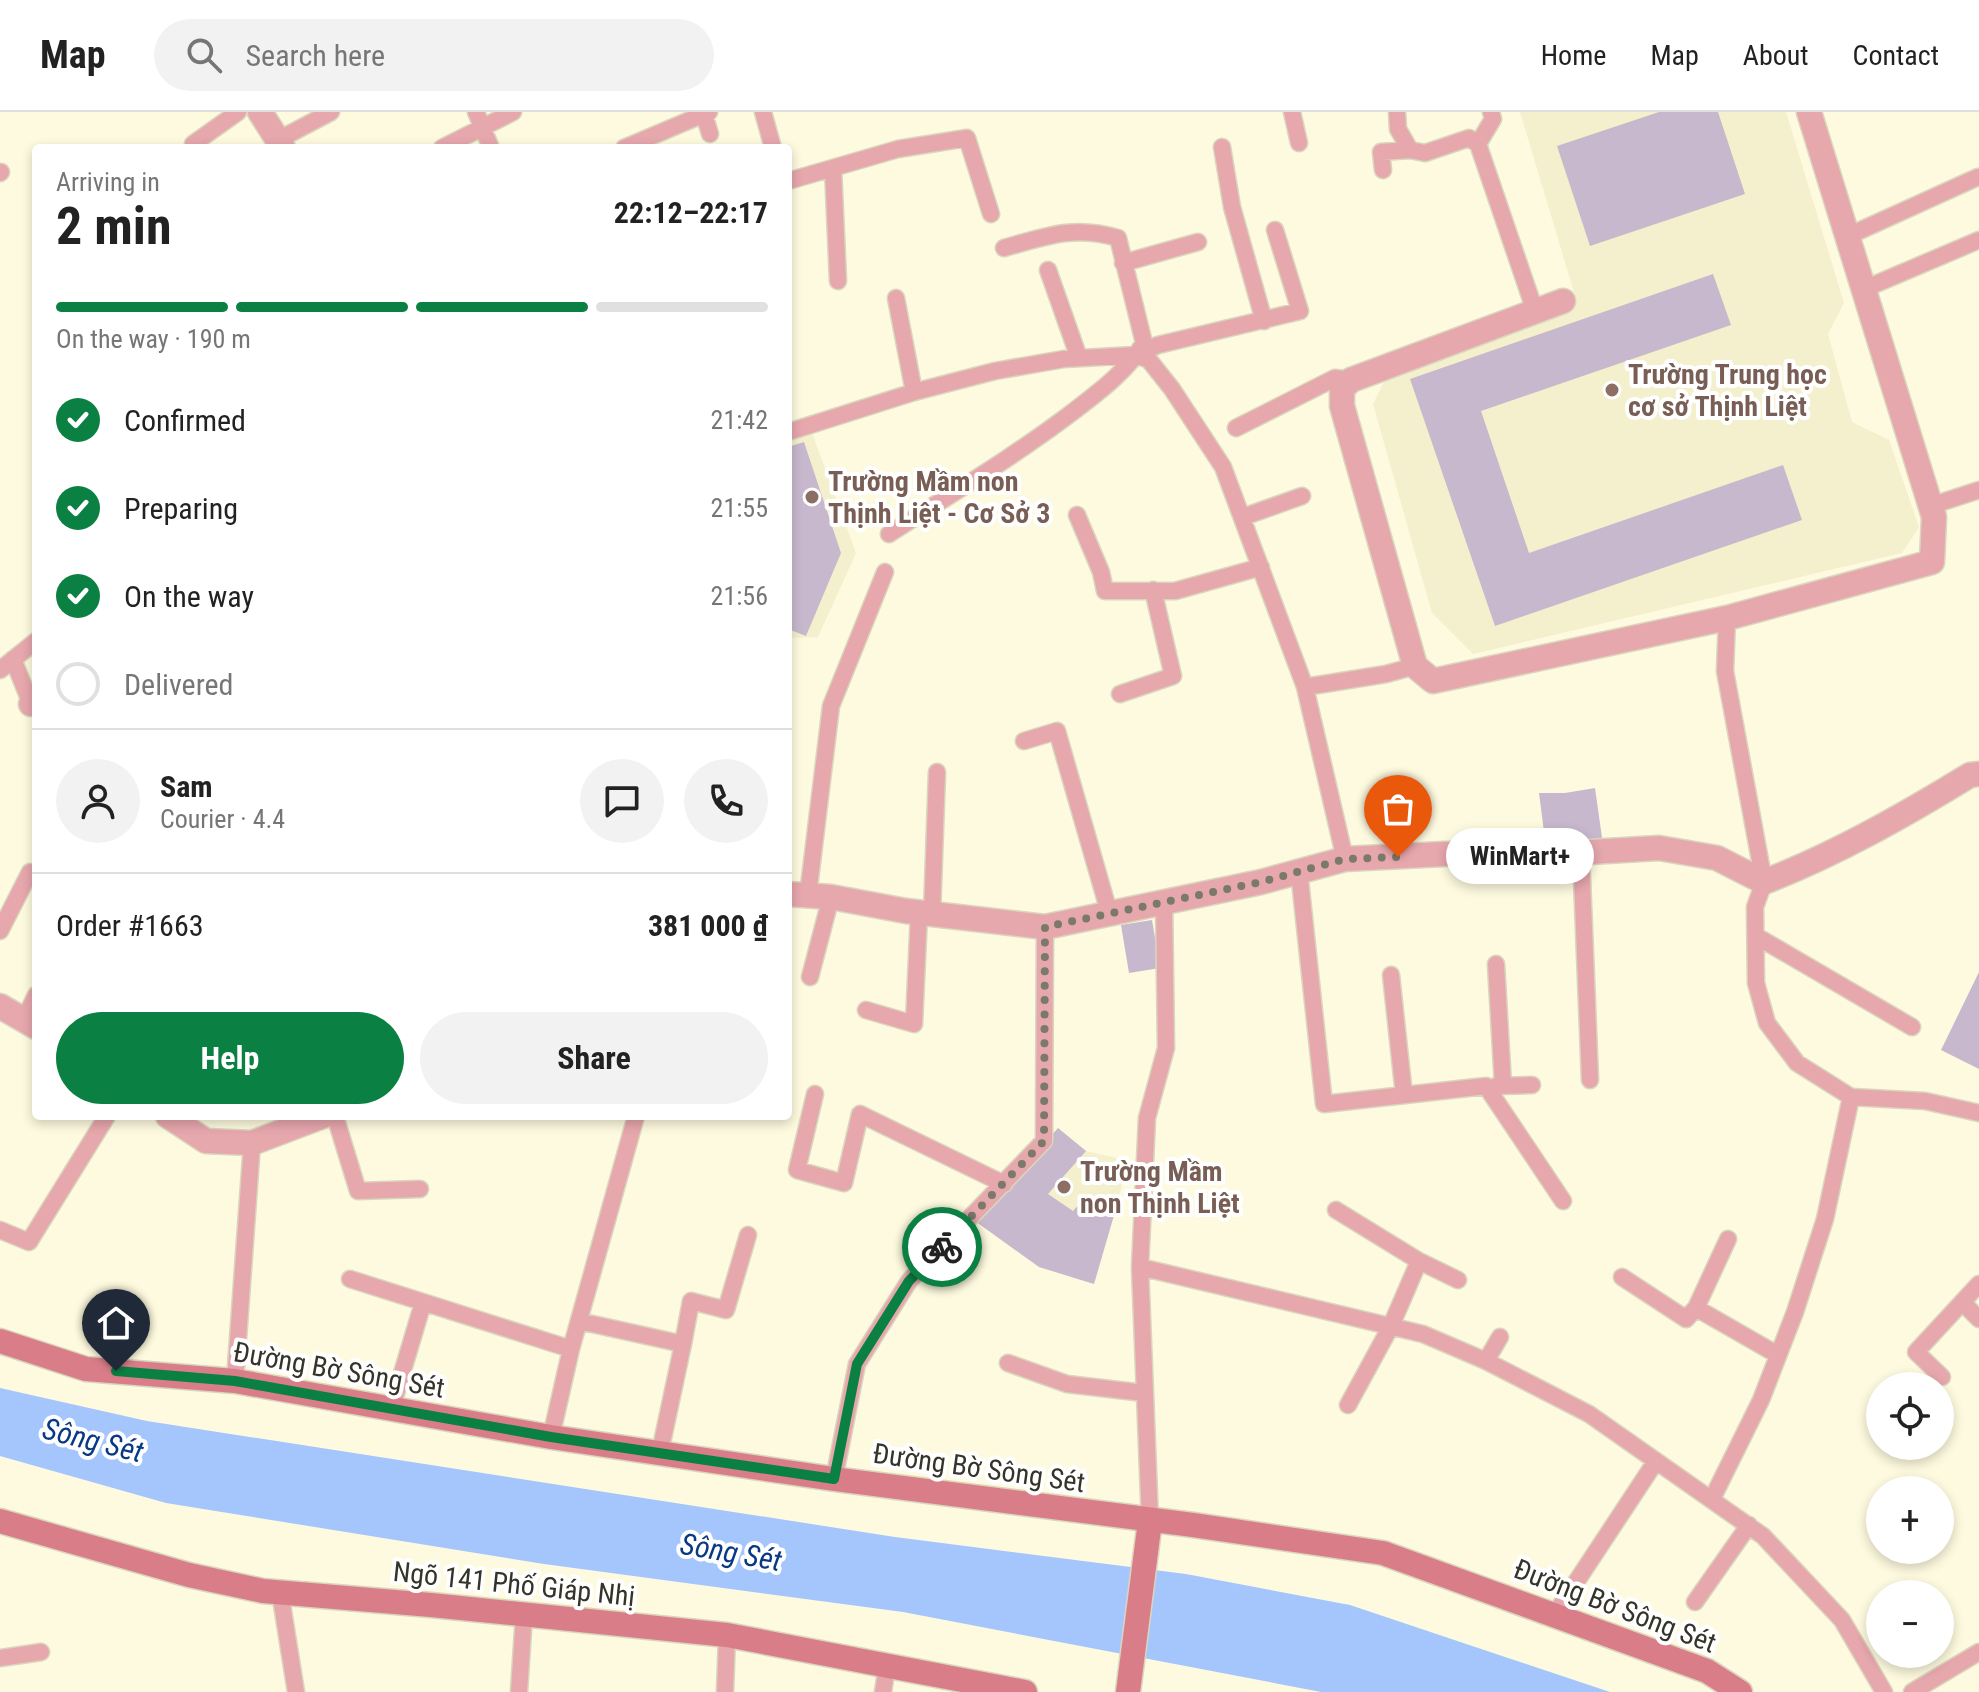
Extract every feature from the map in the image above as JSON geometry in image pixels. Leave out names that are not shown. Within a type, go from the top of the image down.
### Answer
[{"type":"street","points":[[260,112],[280,144]]},
{"type":"street","points":[[1563,301],[1351,380],[1342,389],[1342,406],[1415,666],[1433,681],[1727,618],[1932,562],[1934,517],[1809,112]]},
{"type":"street","points":[[809,895],[1045,927],[1261,882],[1345,859],[1659,848],[1717,858],[1764,882],[1808,865],[1910,812],[1970,775],[1979,774]]},
{"type":"street","points":[[0,1006],[30,1024]]},
{"type":"street","points":[[174,1120],[206,1141],[252,1143],[312,1120]]},
{"type":"street","name":"Đường Bờ Sông Sét","points":[[0,1341],[86,1369],[235,1381],[551,1437],[834,1479],[1383,1553],[1707,1671],[1740,1692]]},
{"type":"street","name":"Ngõ 141 Phố Giáp Nhị","points":[[0,1521],[189,1575],[263,1591],[727,1635],[887,1666],[956,1686],[1025,1692]]},
{"type":"street","points":[[1128,1692],[1150,1521]]},
{"type":"lane","points":[[193,144],[238,112]]},
{"type":"lane","points":[[280,144],[331,112]]},
{"type":"lane","points":[[447,144],[479,120],[513,112]]},
{"type":"lane","points":[[763,112],[772,144]]},
{"type":"lane","points":[[1292,112],[1299,143]]},
{"type":"lane","points":[[1397,112],[1398,129],[1410,150]]},
{"type":"lane","points":[[1478,144],[1493,119],[1491,112]]},
{"type":"lane","points":[[638,144],[707,113],[710,134]]},
{"type":"lane","points":[[479,120],[489,144]]},
{"type":"lane","points":[[792,180],[898,149],[967,138],[991,214]]},
{"type":"lane","points":[[1383,170],[1381,152],[1410,150],[1425,153],[1469,138],[1478,144],[1535,311]]},
{"type":"lane","points":[[1222,147],[1232,207],[1264,321]]},
{"type":"lane","points":[[833,168],[838,281]]},
{"type":"lane","points":[[1848,236],[1978,177]]},
{"type":"lane","points":[[792,431],[914,392],[995,371],[1079,358],[1136,355],[1158,345],[1300,311],[1275,230]]},
{"type":"lane","points":[[889,534],[1058,424],[1108,385],[1144,343],[1118,238],[1099,232],[1063,231],[1004,248]]},
{"type":"lane","points":[[1864,289],[1979,240]]},
{"type":"lane","points":[[1123,263],[1198,242]]},
{"type":"lane","points":[[1048,270],[1079,358]]},
{"type":"lane","points":[[896,298],[914,392]]},
{"type":"lane","points":[[1136,355],[1149,360],[1157,370],[1223,467],[1305,687],[1345,859]]},
{"type":"lane","points":[[1236,428],[1335,378],[1351,380]]},
{"type":"lane","points":[[1930,506],[1979,490]]},
{"type":"lane","points":[[1243,517],[1302,496]]},
{"type":"lane","points":[[1077,515],[1101,572],[1105,591],[1175,591],[1261,567]]},
{"type":"lane","points":[[810,977],[809,895],[831,706],[885,572]]},
{"type":"lane","points":[[1120,694],[1173,676],[1153,590]]},
{"type":"lane","points":[[1727,618],[1725,671],[1764,882],[1755,907],[1756,983],[1767,1023],[1797,1063],[1851,1097],[1925,1101],[1979,1113]]},
{"type":"lane","points":[[32,644],[6,664],[32,702]]},
{"type":"lane","points":[[1305,687],[1386,674],[1415,666]]},
{"type":"lane","points":[[1024,741],[1057,731],[1109,912]]},
{"type":"lane","points":[[866,1010],[914,1024],[937,772]]},
{"type":"lane","points":[[1581,853],[1590,1080]]},
{"type":"lane","points":[[1299,871],[1324,1104],[1494,1086],[1532,1085]]},
{"type":"lane","points":[[0,931],[30,872]]},
{"type":"lane","points":[[1150,1521],[1140,1267],[1147,1118],[1166,1048],[1164,901]]},
{"type":"lane","points":[[834,1479],[857,1364],[909,1281],[1044,1141],[1045,927]]},
{"type":"lane","points":[[1756,936],[1912,1027]]},
{"type":"lane","points":[[1496,964],[1494,1086],[1563,1201]]},
{"type":"lane","points":[[1391,975],[1404,1095]]},
{"type":"lane","points":[[815,1094],[797,1170],[844,1183],[860,1114],[1004,1184]]},
{"type":"lane","points":[[1712,1499],[1761,1400],[1795,1312],[1825,1219],[1851,1097]]},
{"type":"lane","points":[[0,1230],[29,1242],[105,1120]]},
{"type":"lane","points":[[336,1120],[358,1191],[420,1189]]},
{"type":"lane","points":[[551,1437],[571,1349],[635,1120]]},
{"type":"lane","points":[[235,1381],[252,1143]]},
{"type":"lane","points":[[1336,1210],[1419,1261],[1458,1280]]},
{"type":"lane","points":[[660,1452],[691,1301],[726,1310],[748,1235]]},
{"type":"lane","points":[[1622,1277],[1686,1319],[1696,1308],[1728,1239]]},
{"type":"lane","points":[[1348,1405],[1391,1326],[1419,1261]]},
{"type":"lane","points":[[1140,1267],[1423,1334],[1486,1361],[1589,1414],[1763,1536],[1842,1620],[1884,1692]]},
{"type":"lane","points":[[350,1279],[571,1349]]},
{"type":"lane","points":[[1937,1372],[1916,1352],[1979,1284]]},
{"type":"lane","points":[[1962,1302],[1979,1319]]},
{"type":"lane","points":[[391,1410],[423,1303]]},
{"type":"lane","points":[[1696,1308],[1778,1355]]},
{"type":"lane","points":[[579,1321],[683,1344]]},
{"type":"lane","points":[[1486,1361],[1500,1337]]},
{"type":"lane","points":[[1008,1363],[1067,1384],[1144,1393]]},
{"type":"lane","points":[[1555,1614],[1656,1461]]},
{"type":"lane","points":[[1695,1602],[1749,1525]]},
{"type":"lane","points":[[280,1592],[296,1692]]},
{"type":"lane","points":[[519,1692],[524,1614]]},
{"type":"lane","points":[[725,1692],[727,1635]]},
{"type":"lane","points":[[0,1658],[41,1652]]},
{"type":"lane","points":[[1912,1692],[1979,1652]]},
{"type":"lane","points":[[883,1692],[887,1666]]},
{"type":"shaded area","name":"Trường Trung học cơ sở Thịnh Liệt","points":[[1520,112],[1786,112],[1844,303],[1828,334],[1852,422],[1889,440],[1919,527],[1902,553],[1473,654],[1432,613],[1373,404],[1387,376],[1577,302]]},
{"type":"shaded area","name":"Trường Mầm non Thịnh Liệt - Cơ Sở 3","points":[[812,433],[856,553],[818,637],[792,638],[792,440]]},
{"type":"shaded area","name":"Trường Mầm non Thịnh Liệt","points":[[1058,1128],[1086,1151],[1129,1161],[1094,1284],[1039,1267],[975,1221]]},
{"type":"water","name":"Sông Sét","points":[[0,1388],[147,1421],[895,1537],[1186,1574],[1350,1605],[1610,1692],[1321,1692],[903,1612],[544,1564],[166,1503],[0,1456]]},
{"type":"building","points":[[1659,112],[1718,112],[1745,194],[1590,246],[1557,146]]},
{"type":"building","points":[[1713,274],[1731,325],[1481,411],[1529,553],[1783,465],[1802,520],[1495,626],[1410,379]]},
{"type":"building","name":"Trường Mầm non Thịnh Liệt - Cơ Sở 3","points":[[804,442],[841,553],[806,636],[792,631],[792,446]]},
{"type":"building","points":[[1595,788],[1604,852],[1546,848],[1539,793]]},
{"type":"building","points":[[1152,920],[1160,968],[1129,973],[1121,925]]},
{"type":"building","points":[[1979,972],[1979,1069],[1941,1050]]},
{"type":"building","name":"Trường Mầm non Thịnh Liệt","points":[[1058,1128],[1086,1151],[1048,1194],[1073,1211],[1083,1200],[1115,1212],[1094,1284],[1039,1267],[975,1221]]},
{"type":"way so far","points":[[942,1247],[1044,1141],[1045,927],[1261,882],[1345,859],[1398,857]]},
{"type":"place","name":"Trường Trung học cơ sở Thịnh Liệt","points":[[1612,390]]},
{"type":"place","name":"Trường Mầm non Thịnh Liệt - Cơ Sở 3","points":[[812,497]]},
{"type":"place","name":"WinMart+","points":[[1398,857]]},
{"type":"place","name":"Trường Mầm non Thịnh Liệt","points":[[1064,1187]]},
{"type":"route","points":[[116,1371],[235,1381],[551,1437],[834,1479],[857,1364],[909,1281],[942,1247]]}]
